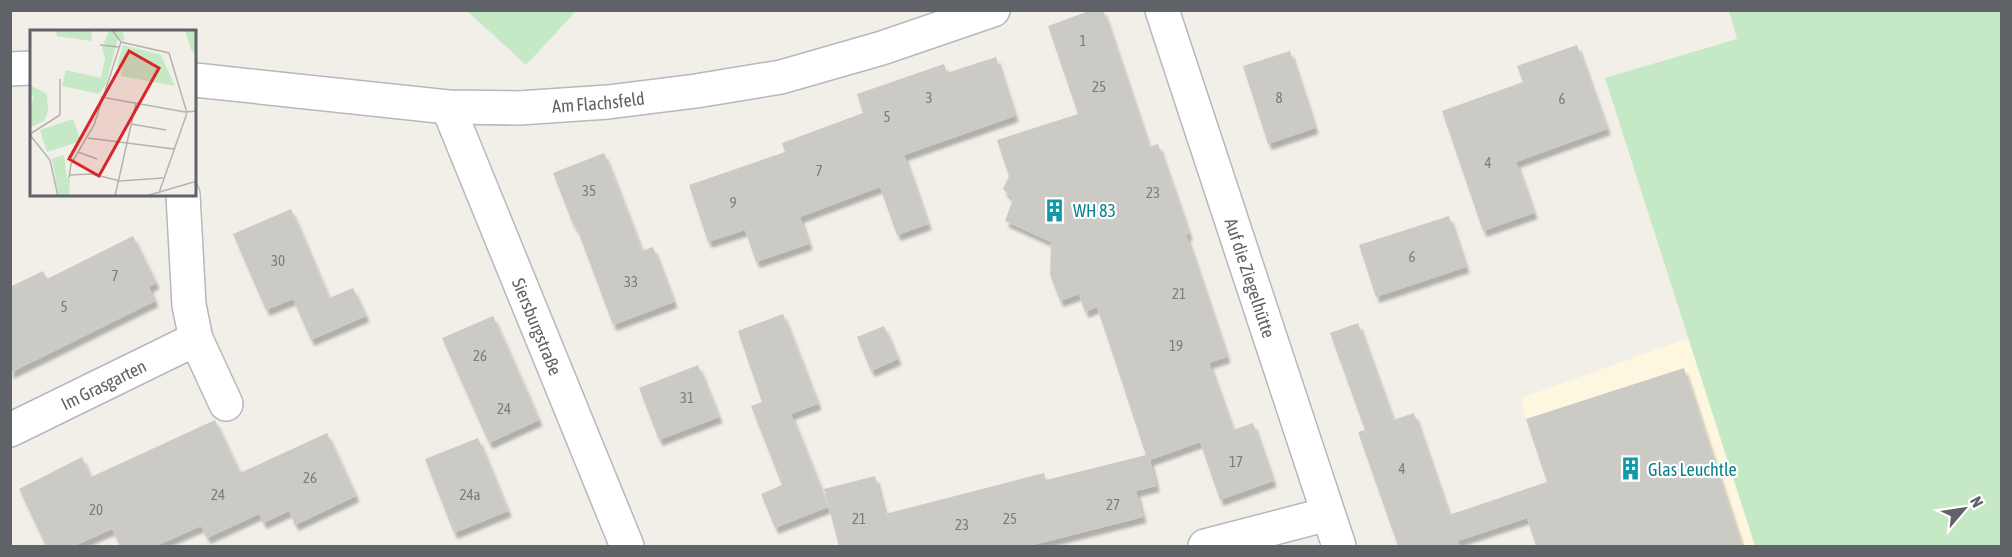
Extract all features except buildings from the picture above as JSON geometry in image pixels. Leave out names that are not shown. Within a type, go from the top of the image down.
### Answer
[{"type":"street","name":"Am Flachsfeld","points":[[196,80],[448,107],[519,108],[608,102],[781,77],[882,48],[993,10]]},
{"type":"street","name":"Auf die Ziegelhütte","points":[[1162,10],[1339,546]]},
{"type":"street","points":[[10,69],[30,68]]},
{"type":"street","name":"Siersburgstraße","points":[[448,107],[627,546]]},
{"type":"street","points":[[183,196],[189,305],[196,339],[226,404]]},
{"type":"street","name":"Im Grasgarten","points":[[10,430],[196,339]]},
{"type":"street","points":[[1205,546],[1328,514]]},
{"type":"shaded area","name":"Glas Leuchtle","points":[[1688,338],[1755,546],[1567,546],[1521,398]]},
{"type":"green space","points":[[467,11],[576,11],[526,65]]},
{"type":"green space","points":[[1729,11],[2001,11],[2001,546],[1755,546],[1605,78],[1737,39]]},
{"type":"place","name":"WH 83","points":[[1055,210]]},
{"type":"place","name":"Glas Leuchtle","points":[[1630,469]]}]
